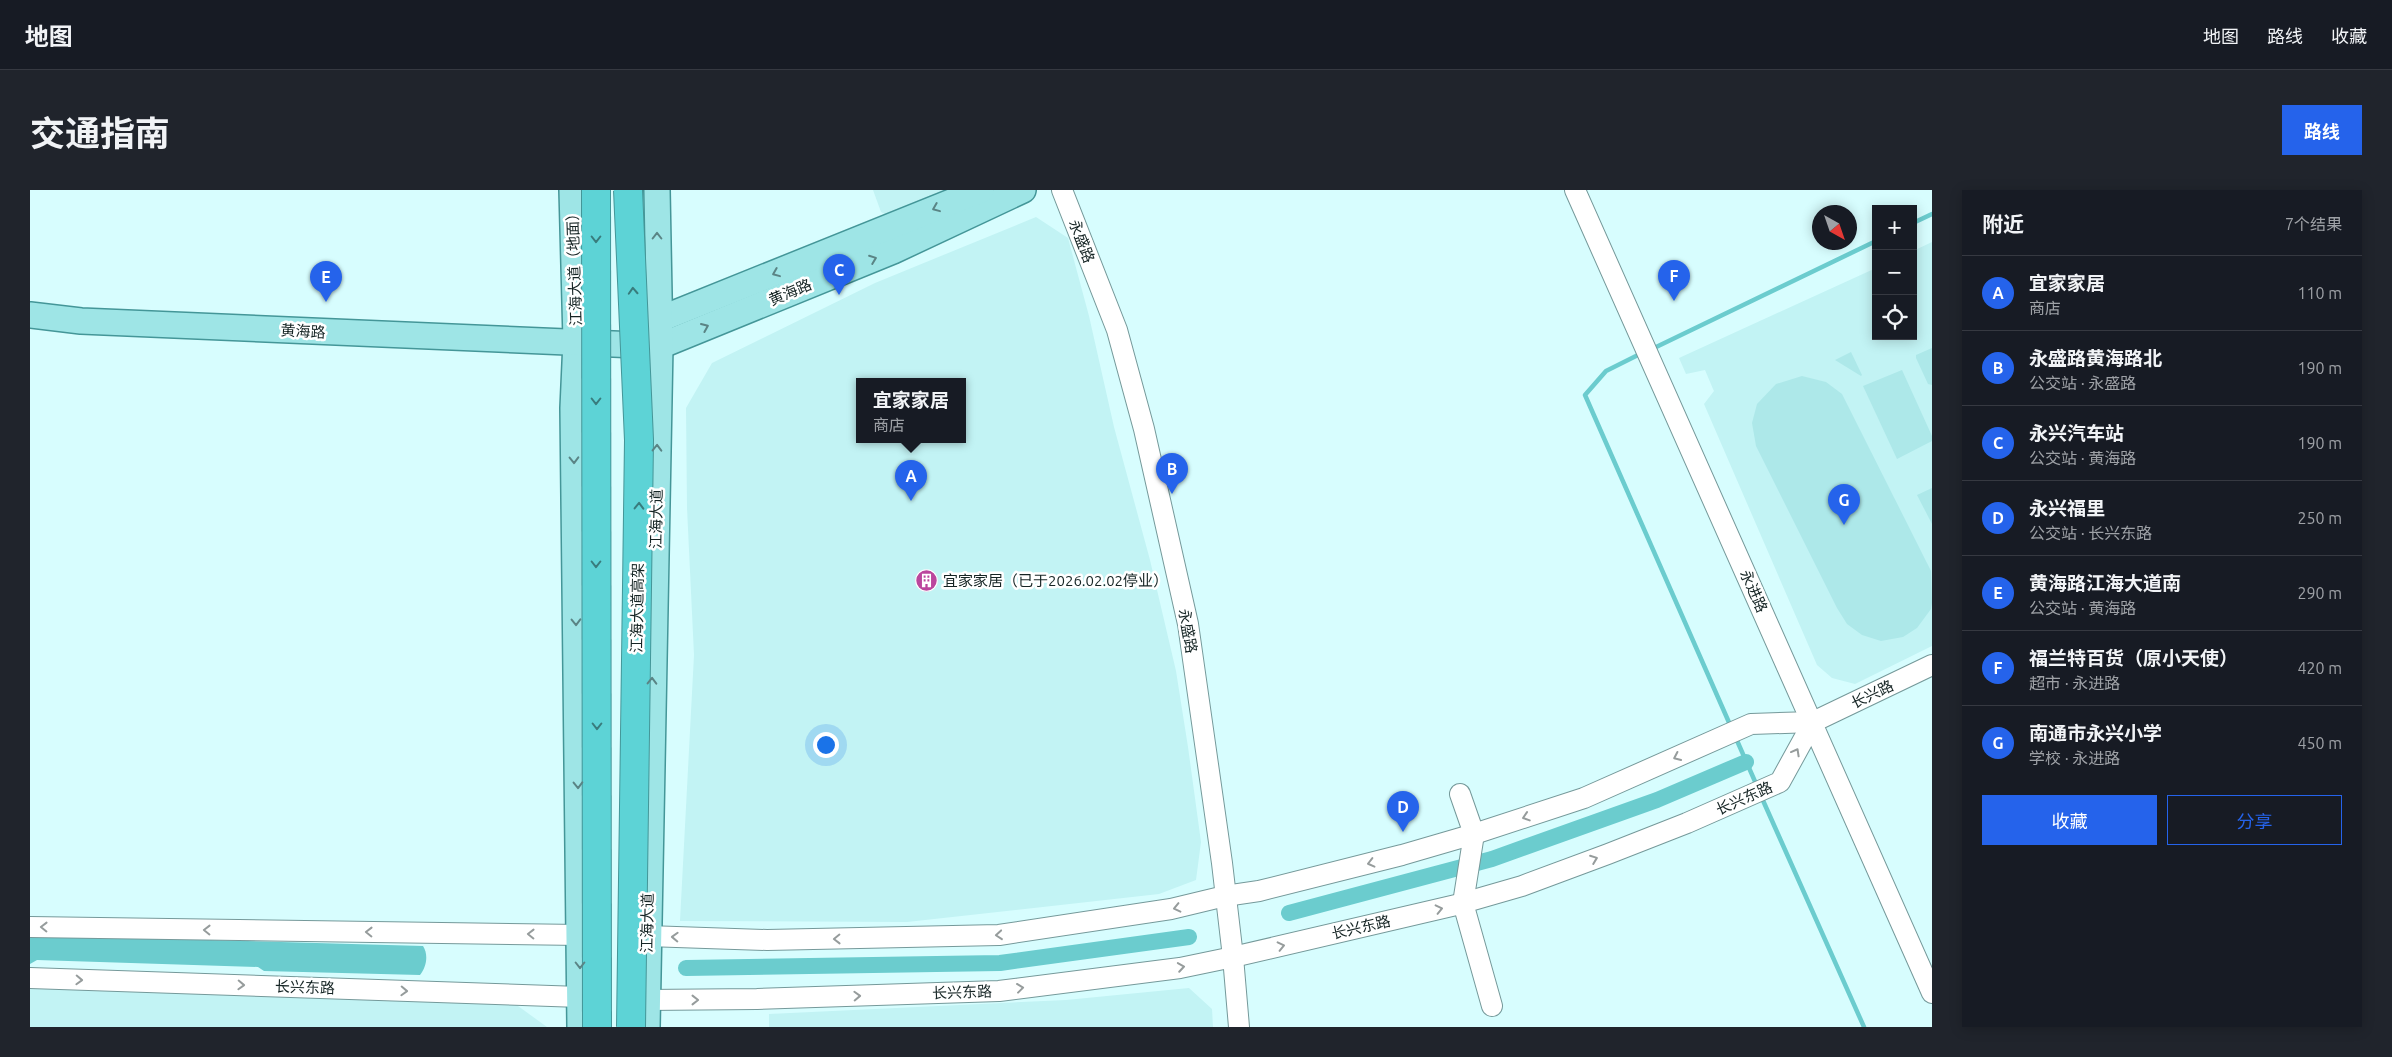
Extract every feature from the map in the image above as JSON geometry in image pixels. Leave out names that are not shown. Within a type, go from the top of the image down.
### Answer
[{"type":"highway","points":[[596,190],[597,1027]]},
{"type":"highway","name":"江海大道高架","points":[[628,190],[640,440],[631,1027]]},
{"type":"main road","name":"江海大道（地面）","points":[[572,190],[576,341]]},
{"type":"main road","name":"江海大道","points":[[647,1027],[647,936],[660,346],[657,190]]},
{"type":"main road","name":"黄海路","points":[[576,341],[658,320],[981,190]]},
{"type":"main road","name":"黄海路","points":[[30,316],[100,322],[660,346],[893,251],[1023,190]]},
{"type":"main road","points":[[576,341],[573,408],[580,1027]]},
{"type":"street","name":"永盛路","points":[[1062,190],[1117,330],[1144,429],[1188,624],[1234,957],[1239,1027]]},
{"type":"street","name":"永进路","points":[[1575,190],[1932,993]]},
{"type":"street","name":"长兴路","points":[[1813,722],[1932,665]]},
{"type":"street","points":[[647,936],[767,940],[999,936],[1171,909],[1225,896],[1259,891],[1474,834],[1584,798],[1751,724],[1813,722]]},
{"type":"street","name":"长兴东路","points":[[646,1000],[757,999],[999,991],[1180,968],[1463,903],[1522,886],[1687,823],[1780,782],[1813,722]]},
{"type":"street","points":[[1460,794],[1474,834],[1463,903],[1492,1006]]},
{"type":"street","points":[[30,927],[580,934]]},
{"type":"street","name":"长兴东路","points":[[30,978],[580,997]]},
{"type":"shaded area","points":[[873,190],[944,190],[887,215],[881,212]]},
{"type":"shaded area","points":[[1036,217],[1068,238],[1089,316],[1114,427],[1150,560],[1176,671],[1201,842],[1196,880],[1159,894],[907,922],[680,921],[694,655],[687,508],[686,408],[712,363],[875,283]]},
{"type":"shaded area","points":[[1932,242],[1932,646],[1855,684],[1832,678],[1817,665],[1704,404],[1714,391],[1705,370],[1686,374],[1679,358],[1872,270],[1872,340],[1917,340],[1917,249]]},
{"type":"shaded area","points":[[1932,348],[1932,385],[1928,384],[1916,355]]},
{"type":"shaded area","points":[[1851,352],[1862,375],[1861,376],[1835,360]]},
{"type":"shaded area","points":[[1902,370],[1932,436],[1932,441],[1897,459],[1863,386]]},
{"type":"shaded area","points":[[1802,376],[1826,382],[1842,394],[1931,571],[1931,609],[1917,628],[1903,637],[1881,641],[1862,635],[1847,624],[1837,608],[1756,446],[1752,423],[1757,404],[1776,384]]},
{"type":"shaded area","points":[[1932,488],[1932,524],[1917,495]]},
{"type":"shaded area","points":[[30,935],[423,946],[426,957],[424,969],[420,975],[264,971],[258,967],[37,960],[30,964]]},
{"type":"shaded area","points":[[30,984],[507,998],[547,1027],[30,1027]]},
{"type":"shaded area","points":[[1189,988],[1212,1009],[1213,1027],[769,1027],[769,1014],[1066,1000]]},
{"type":"waterway","points":[[1917,221],[1932,214]]},
{"type":"waterway","points":[[1652,349],[1872,243]]},
{"type":"waterway","points":[[1642,353],[1606,371],[1585,395],[1731,727]]},
{"type":"waterway","points":[[1735,736],[1757,786]]},
{"type":"waterway","points":[[1289,913],[1492,859],[1657,800],[1746,762]]},
{"type":"waterway","points":[[1761,796],[1864,1027]]},
{"type":"waterway","points":[[686,968],[1000,963],[1189,937]]},
{"type":"place","name":"永兴汽车站","points":[[839,295]]},
{"type":"place","name":"福兰特百货（原小天使）","points":[[1674,301]]},
{"type":"place","name":"黄海路江海大道南","points":[[326,302]]},
{"type":"place","name":"永盛路黄海路北","points":[[1172,494]]},
{"type":"place","name":"宜家家居","points":[[911,501]]},
{"type":"place","name":"南通市永兴小学","points":[[1844,525]]},
{"type":"place","name":"宜家家居（已于2026.02.02停业）","points":[[927,580]]},
{"type":"place","name":"永兴福里","points":[[1403,832]]}]
